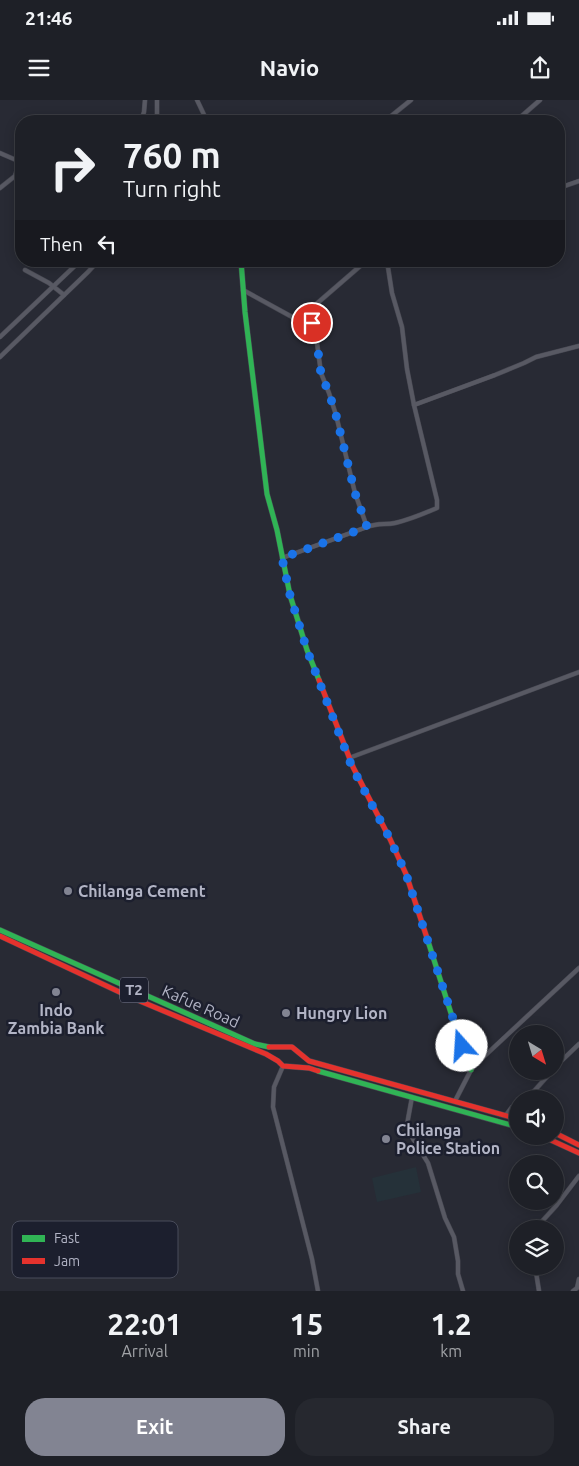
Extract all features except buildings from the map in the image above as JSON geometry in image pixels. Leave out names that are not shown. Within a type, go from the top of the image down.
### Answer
[{"type":"main road","points":[[242,267],[243,290],[267,494],[277,530],[290,595],[302,635],[349,758],[359,782],[390,839],[406,874],[465,1058],[472,1070]]},
{"type":"main road","name":"Kafue Road","points":[[0,930],[254,1044],[269,1047],[285,1047]]},
{"type":"main road","name":"Kafue Road","points":[[0,936],[98,982],[266,1054],[278,1061]]},
{"type":"main road","points":[[509,1116],[309,1061],[292,1047],[285,1047],[279,1051],[277,1058],[283,1066],[309,1068],[509,1124]]},
{"type":"main road","points":[[290,1067],[297,1061],[297,1052]]},
{"type":"main road","points":[[564,1138],[579,1145]]},
{"type":"main road","points":[[562,1145],[579,1153]]},
{"type":"street","points":[[143,115],[145,100]]},
{"type":"street","points":[[157,100],[157,115]]},
{"type":"street","points":[[197,100],[204,115]]},
{"type":"street","points":[[392,115],[411,100]]},
{"type":"street","points":[[523,115],[540,100]]},
{"type":"street","points":[[0,153],[15,160]]},
{"type":"street","points":[[0,188],[15,176]]},
{"type":"street","points":[[565,186],[579,181]]},
{"type":"street","points":[[0,337],[74,267]]},
{"type":"street","points":[[0,357],[92,267]]},
{"type":"street","points":[[243,290],[299,319],[359,267]]},
{"type":"street","points":[[282,558],[376,524],[400,522],[437,508],[437,500],[414,405],[402,327],[392,293],[388,267]]},
{"type":"street","points":[[25,270],[53,286],[64,296]]},
{"type":"street","points":[[306,314],[315,328],[321,374],[336,415],[355,493],[367,527]]},
{"type":"street","points":[[414,405],[495,375],[536,357],[579,346]]},
{"type":"street","points":[[349,758],[579,672]]},
{"type":"street","points":[[455,1101],[472,1070],[513,1028],[579,968]]},
{"type":"street","points":[[564,1059],[579,1044]]},
{"type":"street","points":[[283,1066],[274,1087],[273,1107],[312,1259],[318,1291]]},
{"type":"street","points":[[535,1090],[544,1080]]},
{"type":"street","points":[[412,1097],[407,1126],[428,1163],[445,1218],[454,1236],[458,1274],[462,1291]]},
{"type":"street","points":[[506,1115],[509,1111]]},
{"type":"street","points":[[543,1220],[579,1176]]},
{"type":"street","points":[[537,1275],[540,1291]]},
{"type":"street","points":[[573,1291],[577,1288],[579,1279]]},
{"type":"shaded area","points":[[416,1167],[421,1192],[377,1202],[372,1178]]},
{"type":"traffic: fast","points":[[241,267],[245,312],[267,494],[277,530],[290,595],[307,650],[319,680]]},
{"type":"traffic: fast","points":[[0,930],[255,1044],[269,1047]]},
{"type":"traffic: fast","points":[[427,938],[465,1057],[471,1070]]},
{"type":"traffic: fast","points":[[318,1071],[509,1124]]},
{"type":"traffic: jam","points":[[319,680],[353,767],[406,874],[427,938]]},
{"type":"traffic: jam","points":[[0,936],[128,996],[266,1054],[283,1066],[309,1068],[318,1071]]},
{"type":"traffic: jam","points":[[269,1047],[292,1047],[309,1061],[509,1117]]},
{"type":"traffic: jam","points":[[564,1138],[579,1145]]},
{"type":"traffic: jam","points":[[562,1145],[579,1153]]},
{"type":"place","name":"Chilanga Cement","points":[[68,891]]},
{"type":"place","name":"Indo Zambia Bank","points":[[56,992]]},
{"type":"place","name":"Hungry Lion","points":[[286,1013]]},
{"type":"place","name":"Chilanga Police Station","points":[[386,1139]]},
{"type":"route","points":[[312,323],[315,328],[321,374],[336,415],[355,493],[367,527],[282,558],[290,595],[307,650],[352,767],[406,874],[462,1046]]}]
